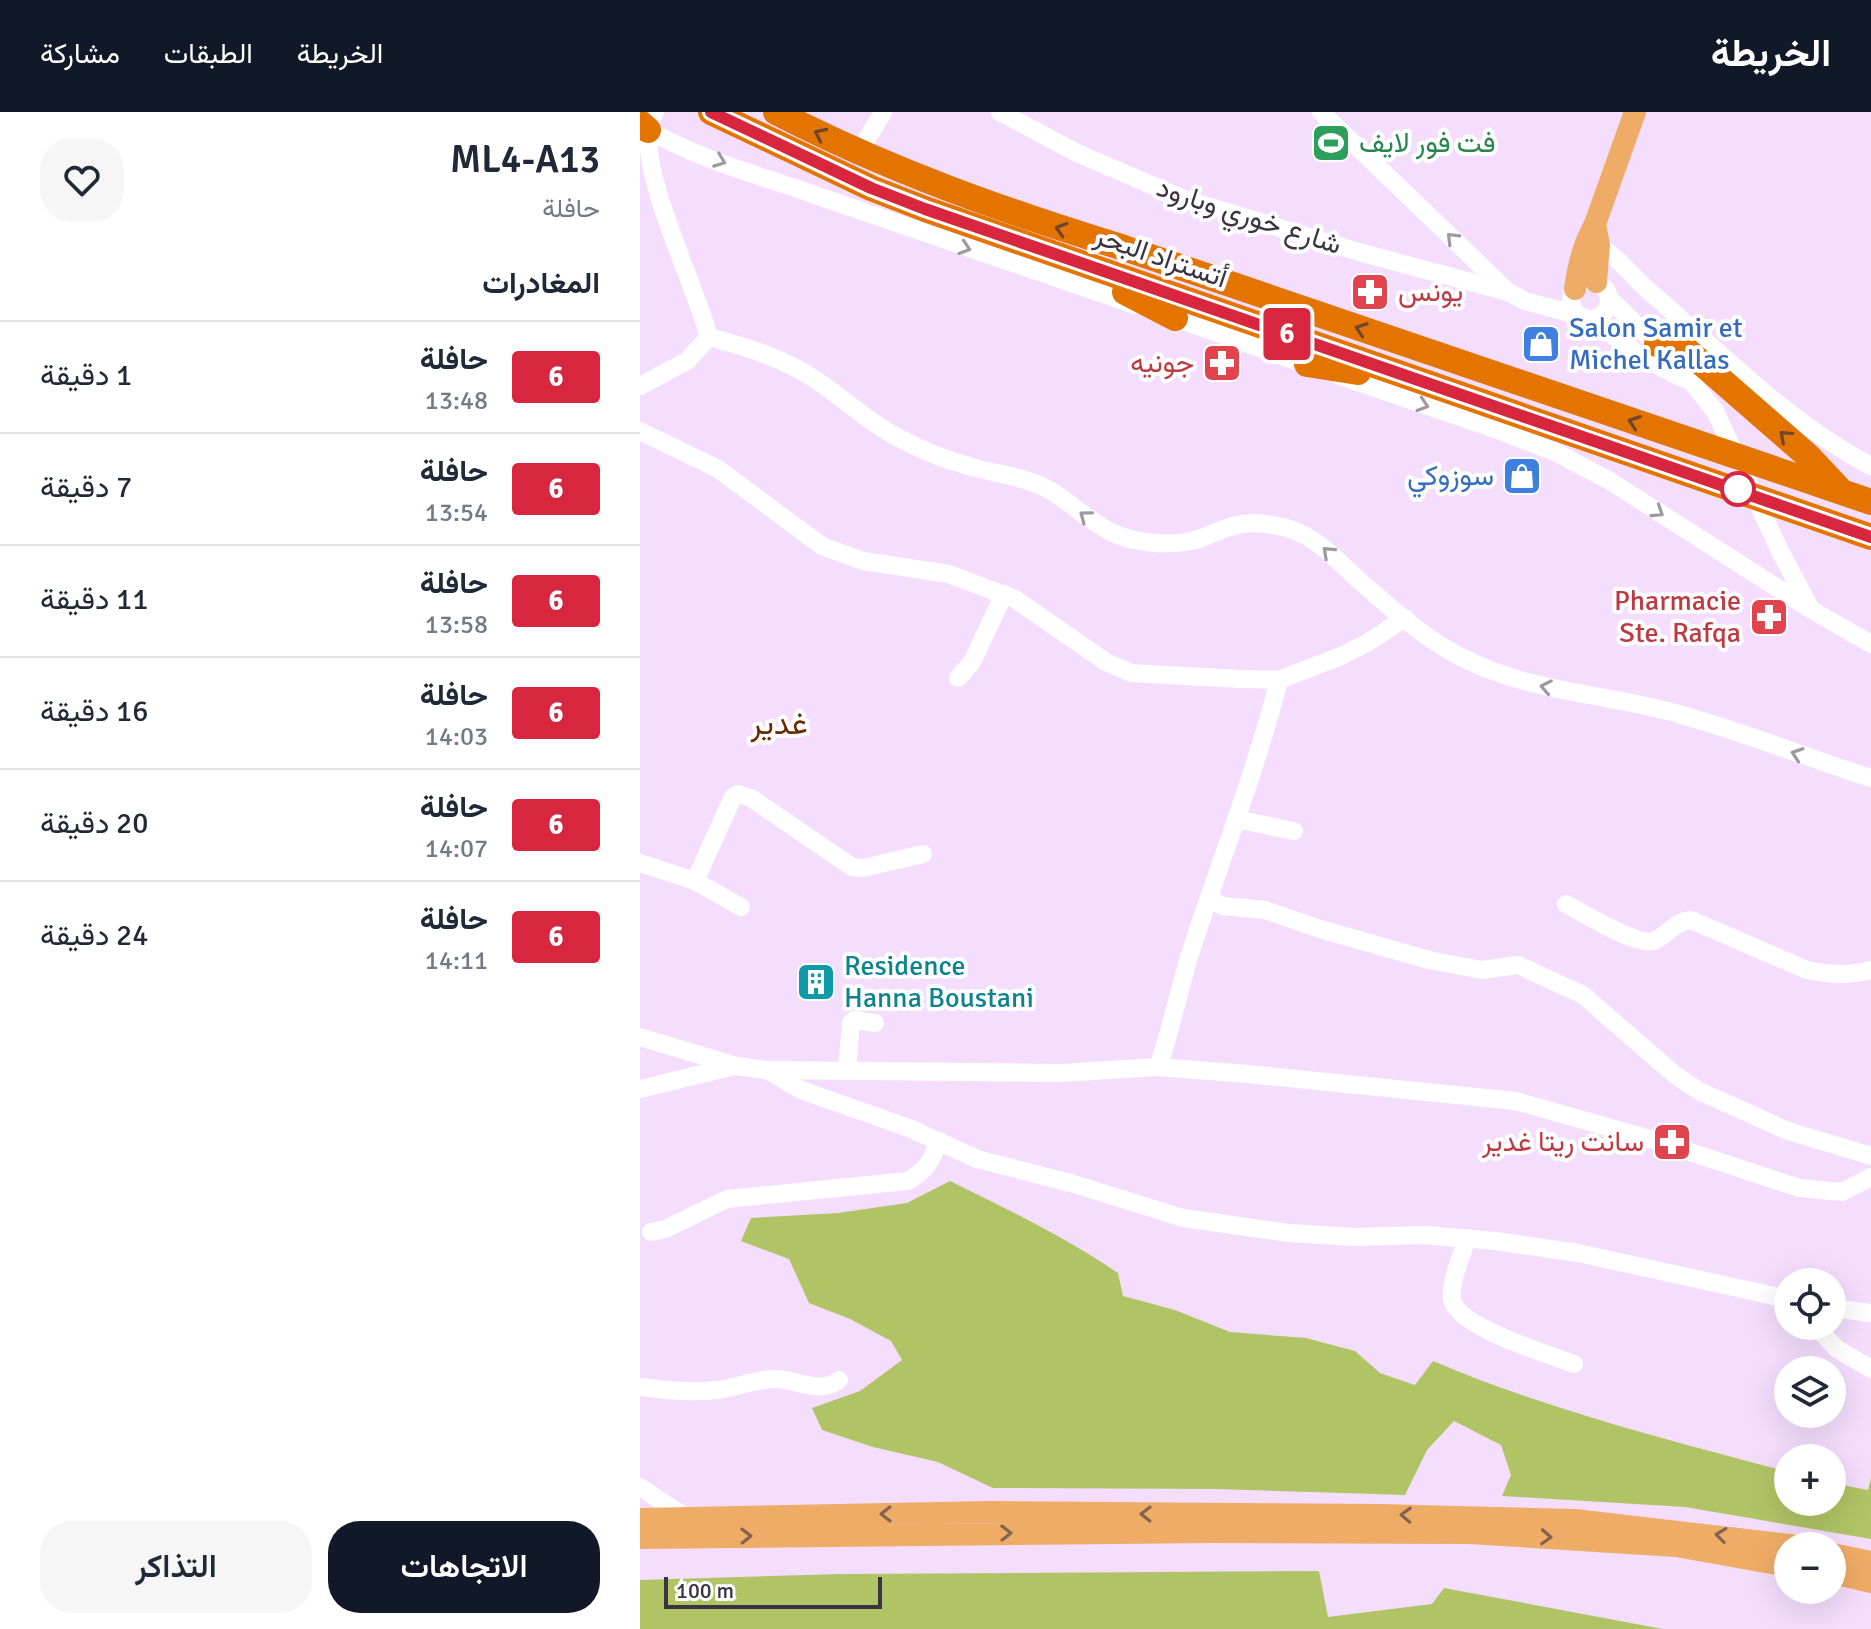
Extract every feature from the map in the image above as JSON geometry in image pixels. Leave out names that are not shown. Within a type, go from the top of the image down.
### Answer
[{"type":"highway","name":"أتستراد البحر","points":[[711,112],[871,188],[1871,537]]},
{"type":"highway","name":"أتستراد البحر","points":[[776,112],[932,184],[1027,218],[1124,248],[1871,502]]},
{"type":"highway","points":[[1051,253],[1175,318]]},
{"type":"highway","points":[[1657,344],[1671,342],[1682,346],[1808,456],[1841,491]]},
{"type":"highway","points":[[1307,364],[1393,380],[1424,382]]},
{"type":"main road","points":[[1590,290],[1594,236],[1635,112]]},
{"type":"main road","points":[[640,1519],[989,1512],[1379,1515],[1575,1520],[1774,1543]]},
{"type":"main road","points":[[640,1538],[1213,1532],[1469,1533],[1676,1546],[1774,1564]]},
{"type":"main road","points":[[1846,1557],[1871,1562]]},
{"type":"main road","points":[[1846,1576],[1871,1582]]},
{"type":"street","points":[[859,152],[883,112]]},
{"type":"street","name":"شارع خوري وبارود","points":[[1000,112],[1077,153],[1184,199],[1359,252],[1508,292]]},
{"type":"street","points":[[1321,112],[1508,292],[1545,307],[1585,317],[1605,312],[1590,290]]},
{"type":"street","points":[[709,337],[702,310],[647,179],[647,134],[947,242],[1175,318],[1555,452],[1610,481],[1810,609],[1871,644]]},
{"type":"street","points":[[1594,236],[1628,273],[1807,426],[1871,466]]},
{"type":"street","points":[[1545,307],[1628,273]]},
{"type":"street","points":[[1590,290],[1573,309],[1667,371],[1691,381]]},
{"type":"street","points":[[1590,290],[1657,344],[1715,411],[1810,609]]},
{"type":"street","points":[[640,386],[687,361],[709,337]]},
{"type":"street","points":[[709,337],[783,361],[817,381],[870,421],[917,447],[967,466],[1037,484],[1061,496],[1097,526],[1119,535],[1142,542],[1165,544],[1189,542],[1233,526],[1248,524],[1293,530],[1320,544],[1442,646],[1494,672],[1526,683],[1681,715],[1871,778]]},
{"type":"street","points":[[640,431],[718,469],[822,546],[863,561],[949,574],[1004,594],[1106,662],[1131,673],[1279,680],[1341,656],[1405,618]]},
{"type":"street","points":[[958,678],[972,662],[1004,594]]},
{"type":"street","points":[[1158,1067],[1170,1035],[1186,965],[1254,770],[1279,680]]},
{"type":"street","points":[[695,881],[733,797],[738,794],[751,798],[852,867],[863,868],[923,854]]},
{"type":"street","points":[[1236,819],[1294,831]]},
{"type":"street","points":[[640,863],[695,881],[741,907]]},
{"type":"street","points":[[1209,899],[1223,906],[1265,910],[1429,960],[1482,970],[1518,965],[1583,995],[1675,1075],[1699,1091],[1788,1131],[1871,1156]]},
{"type":"street","points":[[1566,904],[1641,941],[1656,939],[1675,924],[1691,920],[1807,970],[1847,974],[1871,970]]},
{"type":"street","points":[[847,1070],[851,1023],[854,1020],[875,1023]]},
{"type":"street","points":[[640,1037],[737,1066],[766,1070],[1060,1073],[1158,1067],[1516,1101],[1657,1141],[1799,1188],[1830,1193],[1852,1189],[1871,1177]]},
{"type":"street","points":[[640,1089],[737,1066]]},
{"type":"street","points":[[766,1070],[801,1090],[939,1141],[977,1159],[1074,1184],[1183,1218],[1289,1233],[1467,1238],[1578,1253],[1774,1296]]},
{"type":"street","points":[[651,1232],[665,1229],[727,1199],[908,1181],[931,1162],[939,1141]]},
{"type":"street","points":[[1852,1189],[1871,1197]]},
{"type":"street","points":[[1467,1238],[1452,1301],[1463,1317],[1502,1337],[1574,1364]]},
{"type":"street","points":[[1846,1310],[1871,1313]]},
{"type":"street","points":[[1828,1340],[1837,1349],[1871,1369]]},
{"type":"street","points":[[640,1387],[673,1391],[716,1390],[778,1379],[819,1387],[833,1385],[839,1380]]},
{"type":"street","points":[[640,1487],[708,1536]]},
{"type":"green space","points":[[950,1181],[1057,1235],[1118,1273],[1123,1296],[1175,1310],[1230,1332],[1306,1338],[1355,1351],[1380,1373],[1415,1385],[1433,1361],[1564,1409],[1774,1468],[1774,1516],[1846,1516],[1846,1486],[1868,1490],[1871,1478],[1871,1539],[1846,1535],[1846,1532],[1830,1532],[1685,1507],[1502,1496],[1511,1475],[1501,1445],[1454,1421],[1427,1450],[1405,1495],[1217,1489],[993,1488],[938,1462],[873,1447],[822,1430],[812,1408],[860,1391],[902,1360],[891,1341],[850,1319],[809,1303],[789,1259],[741,1241],[751,1218],[838,1213],[907,1203]]},
{"type":"green space","points":[[1319,1571],[1328,1617],[1432,1604],[1444,1588],[1663,1629],[640,1629],[640,1580],[841,1574]]},
{"type":"bus line","name":"6","points":[[711,112],[871,188],[925,209],[1871,537]]},
{"type":"place","name":"فت فور لايف","points":[[1331,143]]},
{"type":"place","name":"يونس","points":[[1370,292]]},
{"type":"place","name":"Salon Samir et Michel Kallas","points":[[1541,344]]},
{"type":"place","name":"جونيه","points":[[1222,363]]},
{"type":"place","name":"سوزوكي","points":[[1522,476]]},
{"type":"place","name":"Pharmacie Ste. Rafqa","points":[[1769,617]]},
{"type":"place","name":"Residence Hanna Boustani","points":[[816,982]]},
{"type":"place","name":"سانت ريتا غدير","points":[[1672,1142]]},
{"type":"district","name":"غدير","points":[[779,723]]}]
